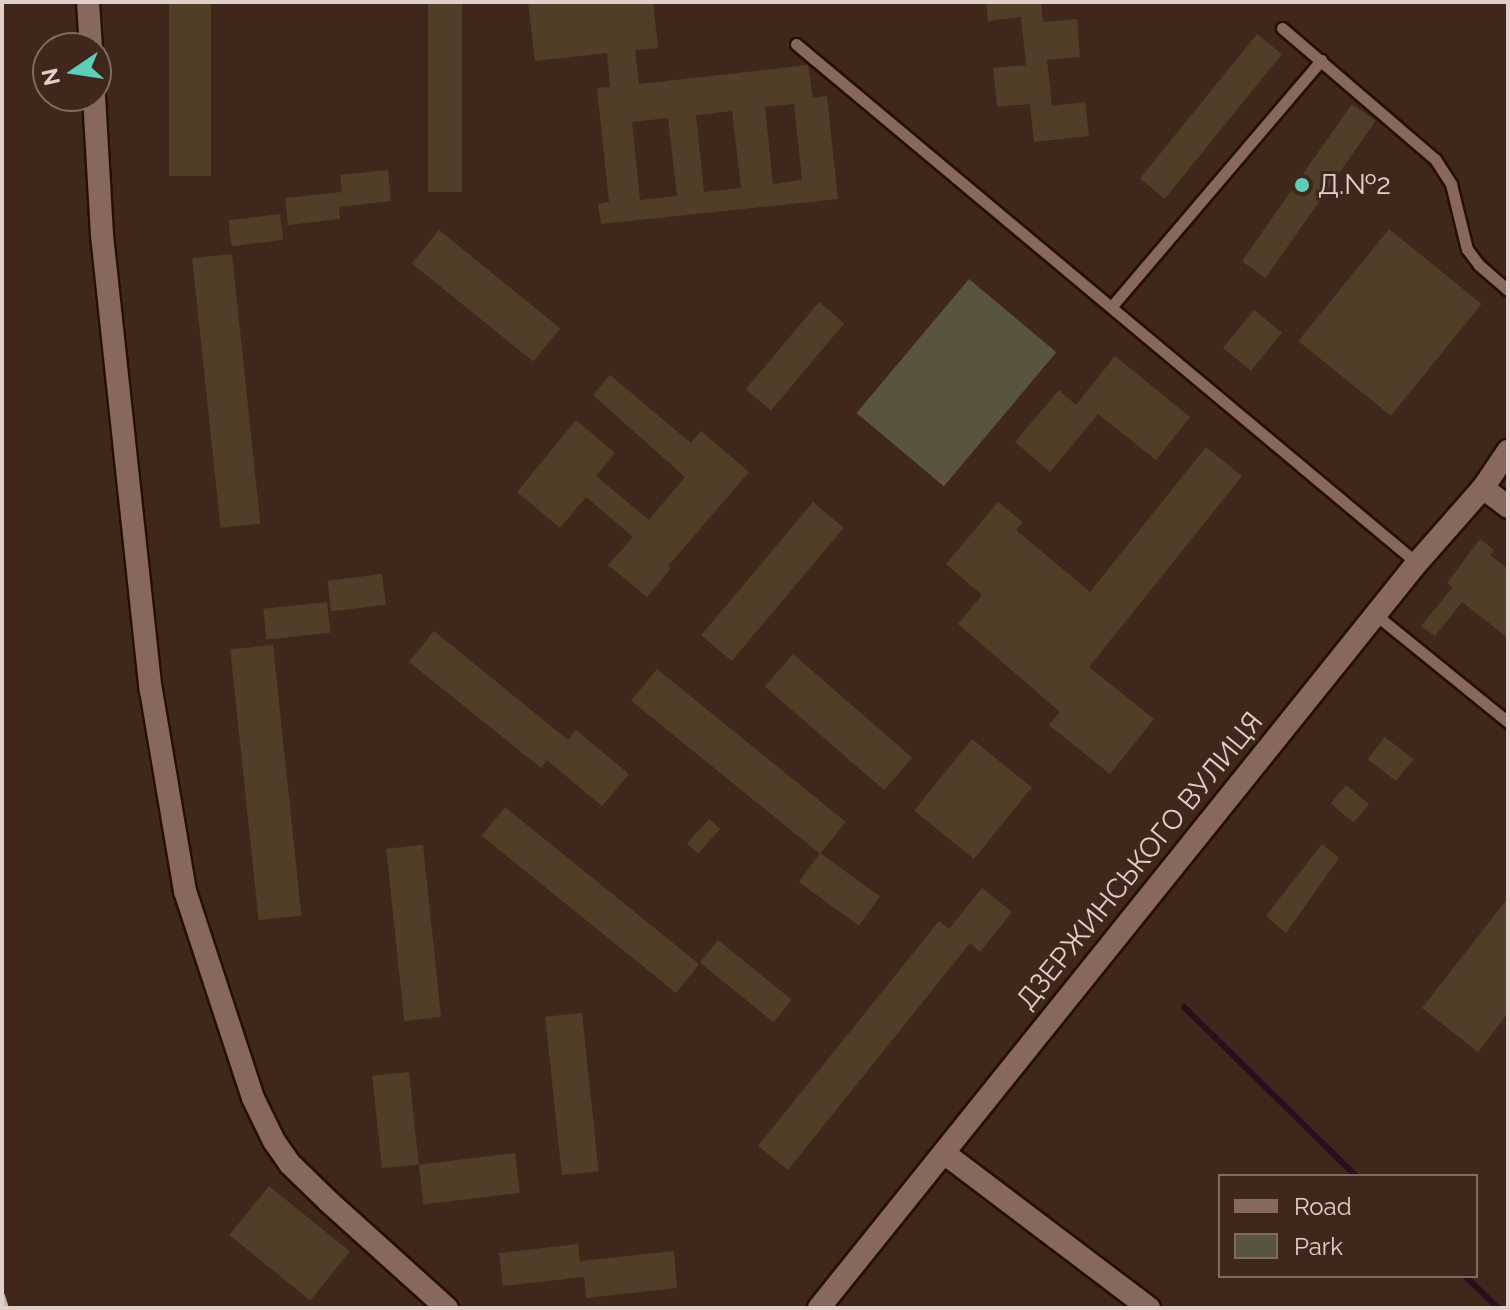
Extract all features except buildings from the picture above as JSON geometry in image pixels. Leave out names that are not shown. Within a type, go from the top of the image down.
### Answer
[{"type":"street","points":[[88,2],[90,32]]},
{"type":"street","points":[[95,112],[102,235],[151,690],[185,891],[253,1098],[274,1141],[290,1164],[318,1192],[447,1308]]},
{"type":"street","name":"ДЗЕРЖИНСЬКОГО ВУЛИЦЯ","points":[[819,1308],[1417,563],[1483,488],[1508,451]]},
{"type":"street","points":[[1483,488],[1508,507]]},
{"type":"street","points":[[944,1153],[1149,1308]]},
{"type":"lane","points":[[1282,28],[1435,159],[1451,184],[1467,249],[1479,265],[1508,290]]},
{"type":"lane","points":[[796,44],[1417,563]]},
{"type":"lane","points":[[1112,306],[1321,60]]},
{"type":"lane","points":[[1376,615],[1508,722]]},
{"type":"green space","points":[[969,279],[1056,352],[944,486],[857,413]]},
{"type":"waterway","points":[[1184,1007],[1354,1174]]},
{"type":"waterway","points":[[1467,1278],[1498,1308]]},
{"type":"railway","points":[[2,1296],[6,1308]]},
{"type":"place","name":"Д.№2","points":[[1302,185]]}]
